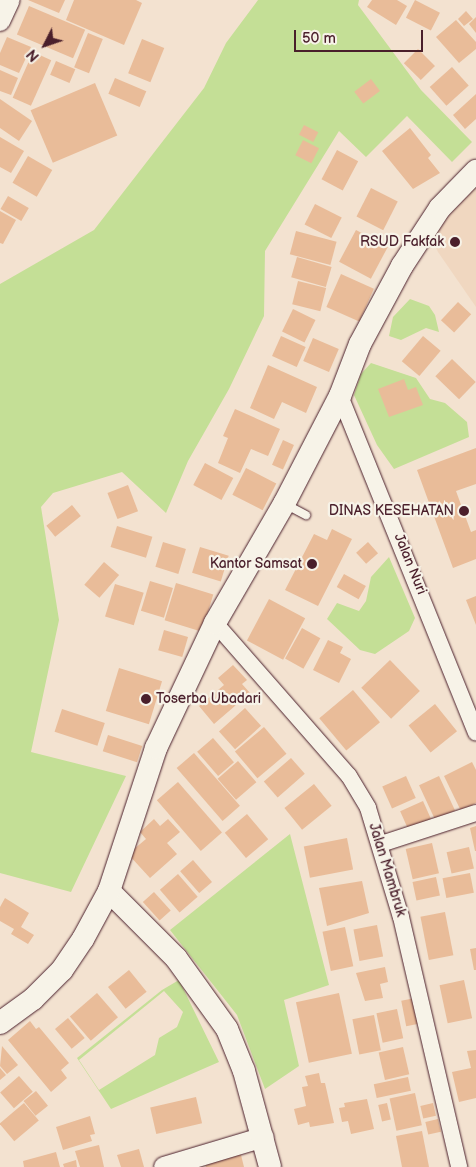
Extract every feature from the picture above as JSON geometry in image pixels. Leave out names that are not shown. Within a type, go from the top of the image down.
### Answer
[{"type":"main road","points":[[0,1023],[32,999],[62,970],[109,891],[156,748],[215,623],[284,504],[340,396],[360,344],[402,266],[440,208],[476,170]]},
{"type":"main road","points":[[109,891],[176,958],[226,1029],[264,1137],[270,1167]]},
{"type":"street","points":[[0,21],[10,0]]},
{"type":"street","name":"Jalan Nuri","points":[[340,396],[476,733]]},
{"type":"street","name":"Jalan Mambruk","points":[[215,623],[349,776],[368,808],[381,844],[401,917],[458,1167]]},
{"type":"street","points":[[381,844],[476,813]]},
{"type":"street","points":[[164,1167],[264,1137]]},
{"type":"lane","points":[[284,504],[306,515]]},
{"type":"shaded area","name":"RSUD Fakfak","points":[[476,185],[476,307],[438,252],[429,232]]},
{"type":"green space","points":[[258,0],[359,0],[358,5],[421,90],[472,142],[452,162],[407,116],[366,157],[339,131],[265,251],[264,316],[229,389],[188,461],[166,513],[122,472],[53,493],[41,507],[59,620],[31,752],[126,776],[71,892],[0,873],[0,284],[94,230],[204,88],[226,43]]},
{"type":"green space","points":[[410,299],[429,306],[435,315],[439,332],[426,328],[401,340],[389,336],[393,317]]},
{"type":"green space","points":[[371,363],[416,378],[430,399],[445,403],[467,422],[469,437],[394,469],[377,445],[354,395],[361,374]]},
{"type":"green space","points":[[389,557],[415,618],[409,631],[375,654],[360,650],[327,619],[337,603],[359,611],[366,601],[371,577]]},
{"type":"green space","points":[[290,834],[329,985],[284,1000],[299,1066],[265,1089],[237,1015],[170,930]]},
{"type":"green space","points":[[179,980],[219,1062],[111,1109],[77,1058],[162,990]],"holes":[[[164,991],[183,1012],[177,1027],[159,1038],[155,1055],[99,1090],[79,1060]]]},
{"type":"building","points":[[28,0],[65,0],[59,13]]},
{"type":"building","points":[[74,0],[136,0],[142,3],[124,45],[66,20]]},
{"type":"building","points":[[372,0],[397,0],[407,6],[396,25],[367,7]]},
{"type":"building","points":[[415,0],[440,13],[431,31],[406,18]]},
{"type":"building","points":[[29,6],[85,30],[73,58],[17,35]]},
{"type":"building","points":[[466,11],[473,19],[464,26],[458,19]]},
{"type":"building","points":[[476,17],[476,33],[469,24]]},
{"type":"building","points":[[456,20],[476,42],[476,49],[459,63],[436,37]]},
{"type":"building","points":[[88,33],[103,39],[89,73],[74,67]]},
{"type":"building","points":[[7,37],[31,47],[19,73],[0,65],[0,53]]},
{"type":"building","points":[[142,39],[164,48],[150,82],[128,73]]},
{"type":"building","points":[[418,49],[435,66],[421,80],[404,63]]},
{"type":"building","points":[[33,52],[51,60],[31,106],[13,98]]},
{"type":"building","points":[[56,61],[75,69],[69,83],[50,75]]},
{"type":"building","points":[[452,67],[469,86],[446,106],[430,87]]},
{"type":"building","points":[[0,70],[18,78],[11,95],[0,91]]},
{"type":"building","points":[[115,78],[146,91],[140,107],[108,94]]},
{"type":"building","points":[[371,79],[380,91],[363,104],[354,92]]},
{"type":"building","points":[[95,83],[117,135],[53,163],[31,110]]},
{"type":"building","points":[[476,94],[476,119],[465,129],[453,115]]},
{"type":"building","points":[[0,99],[32,121],[19,141],[0,128]]},
{"type":"building","points":[[304,125],[318,132],[313,142],[299,135]]},
{"type":"building","points":[[410,128],[431,155],[428,158],[440,173],[413,189],[382,151]]},
{"type":"building","points":[[0,137],[24,151],[11,173],[0,167]]},
{"type":"building","points":[[303,140],[319,148],[311,163],[295,155]]},
{"type":"building","points":[[337,150],[358,161],[343,190],[322,179]]},
{"type":"building","points":[[28,156],[52,170],[37,197],[12,183]]},
{"type":"building","points":[[371,188],[398,202],[383,230],[356,217]]},
{"type":"building","points":[[8,196],[29,208],[21,221],[0,209]]},
{"type":"building","points":[[315,204],[342,218],[331,238],[305,224]]},
{"type":"building","points":[[0,211],[16,220],[3,244],[0,243]]},
{"type":"building","points":[[356,230],[388,247],[371,279],[339,262]]},
{"type":"building","points":[[296,231],[337,242],[330,265],[290,254]]},
{"type":"building","points":[[297,257],[332,267],[326,287],[291,277]]},
{"type":"building","points":[[341,274],[374,289],[359,322],[326,307]]},
{"type":"building","points":[[298,281],[326,288],[320,311],[292,304]]},
{"type":"building","points":[[458,302],[471,314],[454,333],[441,320]]},
{"type":"building","points":[[293,309],[315,320],[305,342],[282,331]]},
{"type":"building","points":[[281,336],[306,347],[297,367],[272,356]]},
{"type":"building","points":[[423,336],[441,351],[419,376],[402,361]]},
{"type":"building","points":[[313,338],[339,349],[329,372],[303,361]]},
{"type":"building","points":[[452,359],[476,382],[459,399],[435,376]]},
{"type":"building","points":[[268,365],[317,387],[306,413],[282,402],[274,419],[250,408]]},
{"type":"building","points":[[404,379],[408,390],[416,387],[423,405],[389,417],[378,389]]},
{"type":"building","points":[[235,409],[280,429],[268,456],[251,449],[240,473],[218,463],[228,438],[223,436]]},
{"type":"building","points":[[283,440],[294,445],[283,470],[272,465]]},
{"type":"building","points":[[476,448],[476,484],[456,491],[471,532],[476,530],[476,559],[453,568],[417,470]]},
{"type":"building","points":[[205,463],[233,478],[222,500],[193,485]]},
{"type":"building","points":[[246,468],[276,483],[263,510],[232,495]]},
{"type":"building","points":[[128,485],[138,511],[117,519],[107,493]]},
{"type":"building","points":[[72,505],[81,516],[55,537],[46,526]]},
{"type":"building","points":[[117,526],[152,537],[146,558],[111,547]]},
{"type":"building","points":[[332,529],[352,539],[318,606],[285,590],[314,534],[327,540]]},
{"type":"building","points":[[163,542],[186,549],[178,574],[155,567]]},
{"type":"building","points":[[368,542],[378,553],[366,564],[356,553]]},
{"type":"building","points":[[200,547],[229,556],[221,582],[192,573]]},
{"type":"building","points":[[104,562],[119,575],[99,598],[84,585]]},
{"type":"building","points":[[344,574],[366,586],[359,599],[337,587]]},
{"type":"building","points":[[150,581],[173,588],[164,618],[141,611]]},
{"type":"building","points":[[176,583],[213,594],[202,632],[165,620]]},
{"type":"building","points":[[115,584],[144,593],[134,625],[105,617]]},
{"type":"building","points":[[476,596],[476,625],[466,600]]},
{"type":"building","points":[[269,599],[305,618],[283,660],[247,640]]},
{"type":"building","points":[[302,628],[320,638],[303,669],[285,659]]},
{"type":"building","points":[[164,630],[188,637],[182,657],[158,650]]},
{"type":"building","points":[[328,640],[343,647],[340,653],[351,659],[339,683],[313,670]]},
{"type":"building","points":[[390,660],[420,691],[391,719],[361,688]]},
{"type":"building","points":[[233,665],[247,680],[242,684],[250,693],[214,724],[199,706],[224,685],[218,678]]},
{"type":"building","points":[[119,668],[162,681],[149,724],[106,711]]},
{"type":"building","points":[[353,690],[380,722],[346,750],[319,718]]},
{"type":"building","points":[[435,704],[457,731],[431,753],[409,725]]},
{"type":"building","points":[[245,708],[261,726],[235,749],[219,731]]},
{"type":"building","points":[[62,709],[105,723],[97,746],[55,732]]},
{"type":"building","points":[[264,727],[286,754],[257,778],[235,751]]},
{"type":"building","points":[[108,735],[142,746],[137,762],[103,751]]},
{"type":"building","points":[[213,738],[234,762],[218,776],[197,752]]},
{"type":"building","points":[[194,753],[240,806],[223,821],[177,768]]},
{"type":"building","points":[[291,758],[305,774],[278,797],[264,782]]},
{"type":"building","points":[[238,761],[256,782],[236,800],[218,779]]},
{"type":"building","points":[[472,762],[476,770],[476,803],[461,811],[444,776]]},
{"type":"building","points":[[406,776],[416,798],[392,809],[382,787]]},
{"type":"building","points":[[439,776],[455,810],[435,820],[419,785]]},
{"type":"building","points":[[178,782],[222,833],[201,851],[157,800]]},
{"type":"building","points":[[314,784],[332,806],[302,830],[284,808]]},
{"type":"building","points":[[423,801],[431,819],[408,829],[400,811]]},
{"type":"building","points":[[247,814],[268,839],[246,858],[225,833]]},
{"type":"building","points":[[154,819],[160,826],[168,819],[180,832],[167,843],[177,854],[150,878],[128,854],[146,839],[140,832]]},
{"type":"building","points":[[476,826],[476,851],[475,851],[470,828]]},
{"type":"building","points":[[347,838],[353,869],[310,878],[304,846]]},
{"type":"building","points":[[432,843],[439,873],[413,879],[406,849]]},
{"type":"building","points":[[469,847],[474,868],[452,874],[447,852]]},
{"type":"building","points":[[193,860],[212,882],[199,893],[180,871]]},
{"type":"building","points":[[470,873],[474,893],[446,898],[443,878]]},
{"type":"building","points":[[178,874],[198,897],[180,912],[160,890]]},
{"type":"building","points":[[436,877],[440,896],[416,901],[413,882]]},
{"type":"building","points":[[362,881],[369,913],[327,926],[319,888]]},
{"type":"building","points":[[154,892],[171,911],[160,921],[143,902]]},
{"type":"building","points":[[5,898],[29,913],[21,927],[34,935],[28,944],[11,934],[14,929],[0,921],[0,907]]},
{"type":"building","points":[[445,912],[453,955],[429,960],[420,917]]},
{"type":"building","points":[[377,925],[383,956],[360,961],[353,930]]},
{"type":"building","points":[[345,927],[353,966],[331,971],[323,932]]},
{"type":"building","points":[[476,948],[476,970],[474,970],[470,949]]},
{"type":"building","points":[[385,967],[388,982],[380,984],[383,998],[365,1001],[356,973]]},
{"type":"building","points":[[129,970],[147,992],[126,1009],[108,987]]},
{"type":"building","points":[[464,980],[472,1018],[448,1023],[440,985]]},
{"type":"building","points":[[97,993],[118,1017],[91,1041],[70,1017]]},
{"type":"building","points":[[339,993],[352,1054],[309,1063],[296,1002]]},
{"type":"building","points":[[415,998],[420,1024],[406,1026],[401,1001]]},
{"type":"building","points":[[397,1009],[403,1038],[383,1043],[376,1013]]},
{"type":"building","points":[[374,1015],[381,1050],[359,1055],[352,1019]]},
{"type":"building","points":[[68,1018],[85,1038],[72,1049],[55,1029]]},
{"type":"building","points":[[30,1021],[36,1029],[39,1027],[69,1063],[61,1070],[67,1078],[51,1092],[8,1040]]},
{"type":"building","points":[[2,1046],[18,1065],[7,1074],[0,1066]]},
{"type":"building","points":[[403,1047],[409,1074],[385,1080],[379,1053]]},
{"type":"building","points":[[476,1050],[476,1098],[459,1102],[452,1072],[471,1068],[467,1051]]},
{"type":"building","points":[[0,1068],[6,1075],[0,1080]]},
{"type":"building","points":[[319,1073],[321,1083],[325,1083],[334,1123],[310,1127],[309,1122],[298,1125],[294,1109],[306,1106],[302,1087],[308,1086],[305,1076]]},
{"type":"building","points":[[19,1076],[33,1092],[14,1108],[0,1092]]},
{"type":"building","points":[[408,1077],[411,1091],[377,1098],[374,1084]]},
{"type":"building","points":[[36,1091],[48,1106],[36,1116],[24,1101]]},
{"type":"building","points":[[415,1093],[422,1125],[396,1131],[390,1098]]},
{"type":"building","points":[[196,1097],[202,1123],[156,1134],[150,1108]]},
{"type":"building","points":[[367,1099],[374,1129],[351,1134],[348,1121],[342,1122],[339,1108],[345,1107],[344,1103]]},
{"type":"building","points":[[24,1103],[39,1121],[14,1141],[0,1123]]},
{"type":"building","points":[[387,1103],[391,1120],[382,1122],[378,1105]]},
{"type":"building","points":[[433,1103],[436,1116],[423,1119],[420,1106]]},
{"type":"building","points":[[90,1116],[95,1134],[90,1135],[92,1141],[63,1150],[56,1127]]},
{"type":"building","points":[[438,1119],[441,1132],[428,1135],[425,1122]]},
{"type":"building","points":[[422,1131],[429,1167],[402,1167],[396,1136]]},
{"type":"building","points":[[99,1145],[104,1167],[80,1167],[75,1151]]},
{"type":"building","points":[[139,1149],[144,1167],[121,1167],[117,1155]]},
{"type":"building","points":[[240,1151],[244,1167],[206,1167],[204,1161]]},
{"type":"building","points":[[56,1152],[60,1167],[24,1167],[23,1161]]},
{"type":"building","points":[[76,1160],[77,1167],[64,1167],[63,1164]]},
{"type":"place","name":"RSUD Fakfak","points":[[455,242]]},
{"type":"place","name":"DINAS KESEHATAN","points":[[464,511]]},
{"type":"place","name":"Kantor Samsat","points":[[312,564]]},
{"type":"place","name":"Toserba Ubadari","points":[[146,699]]}]
